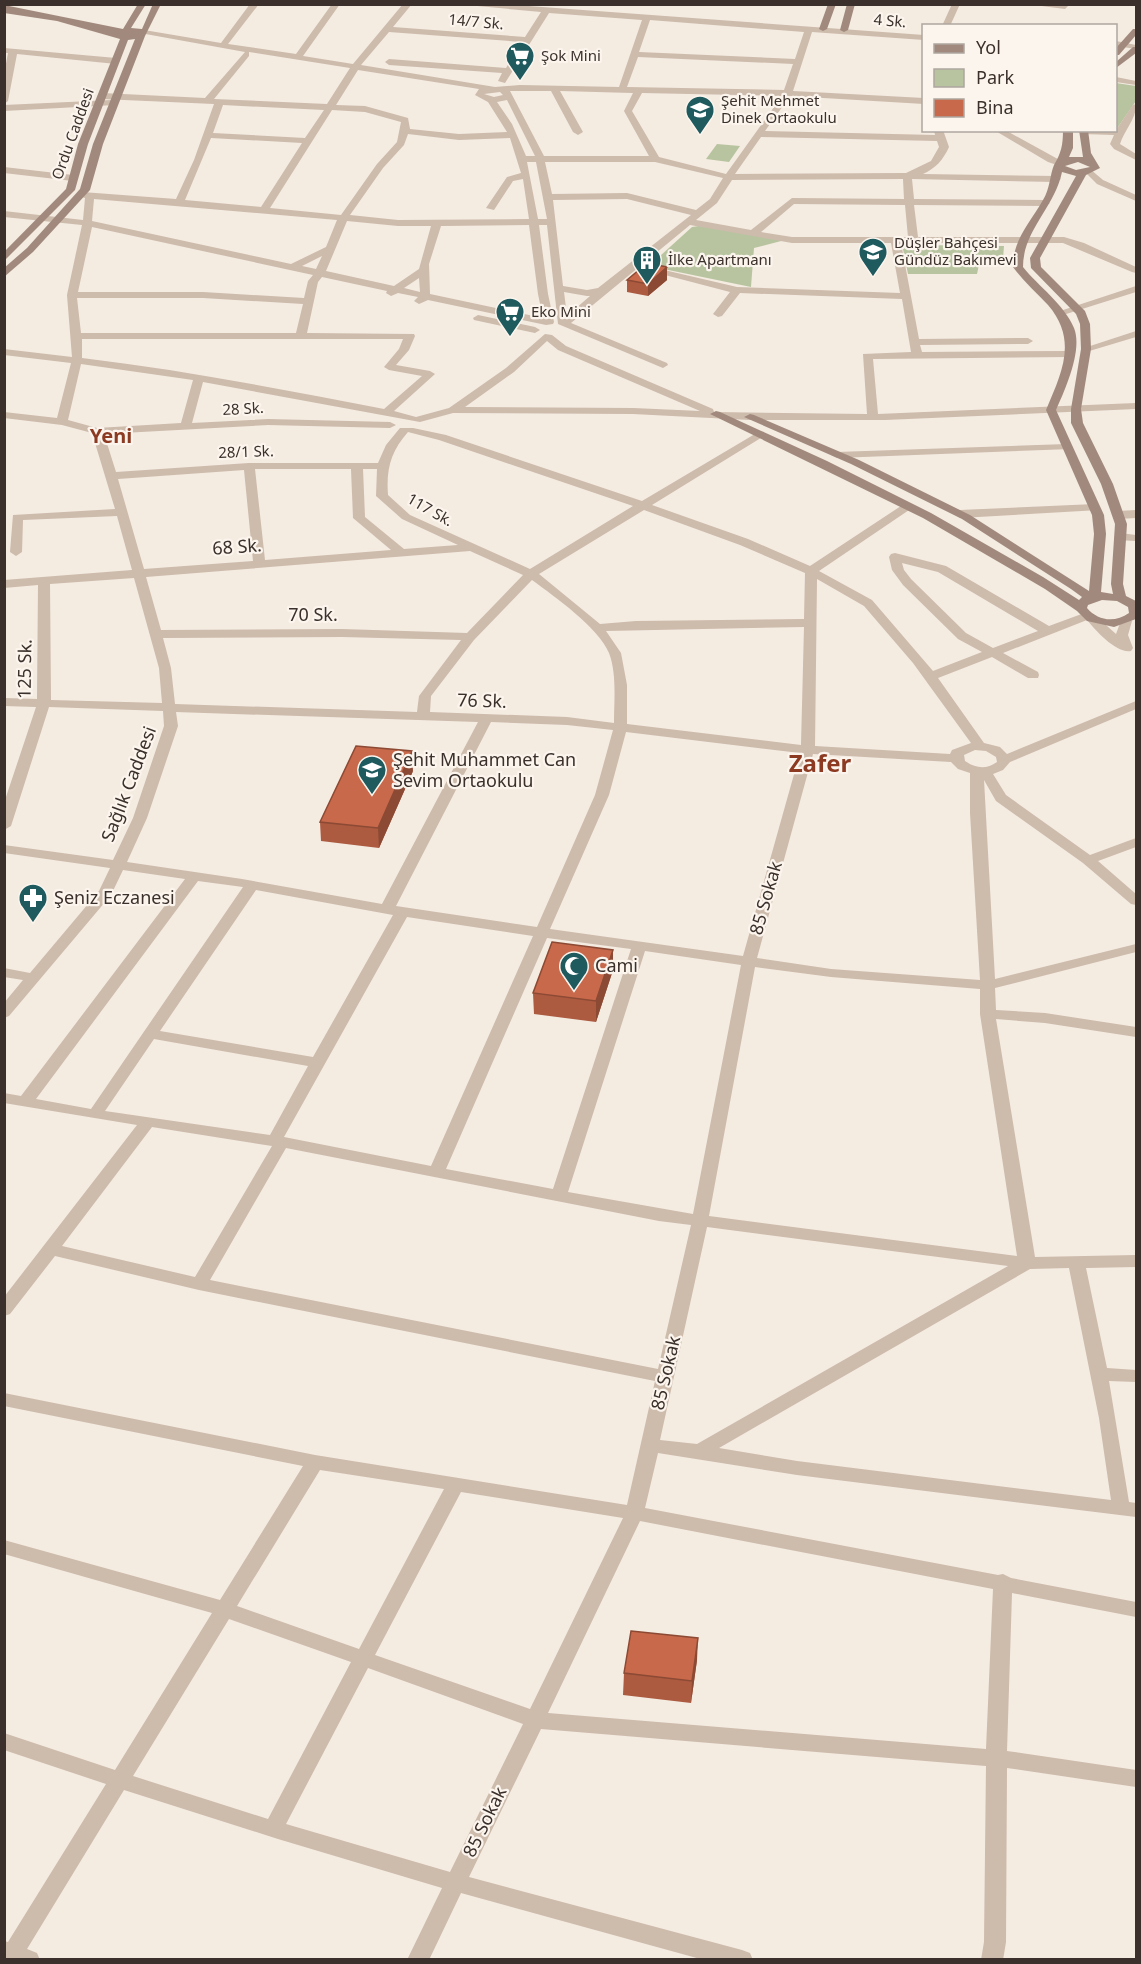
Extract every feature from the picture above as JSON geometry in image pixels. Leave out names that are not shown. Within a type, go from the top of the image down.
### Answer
[{"type":"street","name":"Ordu Caddesi","points":[[4,258],[70,190],[83,144],[116,61],[124,34],[142,4]]},
{"type":"street","name":"Ordu Caddesi","points":[[4,274],[86,195],[85,190],[98,144],[157,4]]},
{"type":"street","points":[[223,45],[255,4]]},
{"type":"street","points":[[298,57],[336,4]]},
{"type":"street","points":[[264,210],[357,66],[408,4]]},
{"type":"street","name":"4 Sk.","points":[[459,4],[646,19],[844,30],[922,38]]},
{"type":"street","points":[[823,29],[832,4]]},
{"type":"street","points":[[844,30],[851,4]]},
{"type":"street","points":[[947,24],[956,4]]},
{"type":"street","points":[[1030,4],[1065,8],[1066,4]]},
{"type":"street","points":[[4,8],[124,34],[143,34],[223,45],[501,91],[540,158],[552,222],[558,288],[566,324],[573,330],[567,335],[547,337],[510,370],[448,412],[402,429]]},
{"type":"street","points":[[357,66],[487,99],[505,98],[501,91],[506,71],[545,12]]},
{"type":"street","points":[[622,90],[646,19]]},
{"type":"street","points":[[566,324],[601,291],[714,201],[788,93],[809,28]]},
{"type":"street","name":"14/7 Sk.","points":[[388,29],[527,40]]},
{"type":"street","points":[[1120,45],[1137,31]]},
{"type":"street","points":[[143,34],[246,54],[357,66],[506,71]]},
{"type":"street","points":[[1120,45],[1137,48]]},
{"type":"street","points":[[1117,65],[1137,48]]},
{"type":"street","points":[[4,101],[9,51],[116,61]]},
{"type":"street","points":[[208,101],[246,54]]},
{"type":"street","points":[[634,54],[798,62]]},
{"type":"street","points":[[1117,80],[1137,83]]},
{"type":"street","points":[[548,322],[523,159],[499,109],[479,93],[554,88],[788,93],[922,101]]},
{"type":"street","points":[[554,88],[554,92],[578,132]]},
{"type":"street","points":[[604,89],[628,111],[655,159]]},
{"type":"street","points":[[628,111],[639,90]]},
{"type":"street","points":[[4,108],[101,100],[220,101],[331,107],[389,114],[405,120],[401,143],[380,166],[343,218],[316,277],[301,335]]},
{"type":"street","points":[[179,202],[220,101]]},
{"type":"street","points":[[1137,107],[1119,133],[1116,145],[1137,157]]},
{"type":"street","points":[[405,130],[459,137],[512,135]]},
{"type":"street","points":[[1001,132],[1061,164],[1079,159],[1100,182],[1137,198]]},
{"type":"street","points":[[1068,132],[1068,148],[1056,179],[1022,242],[1017,260],[1018,267],[1071,331],[1070,354],[1051,410],[1098,515],[1100,534],[1089,608]]},
{"type":"street","points":[[1083,132],[1087,169],[1035,258],[1036,268],[1076,308],[1086,324],[1086,349],[1076,409],[1077,423],[1107,484],[1121,524],[1117,584],[1136,610],[1122,635],[1132,651]]},
{"type":"street","points":[[1101,132],[1119,133]]},
{"type":"street","points":[[758,134],[939,134],[944,147],[940,159],[933,167],[907,176]]},
{"type":"street","points":[[208,135],[309,141]]},
{"type":"street","points":[[523,159],[655,159],[729,177],[907,176],[1056,179]]},
{"type":"street","points":[[4,170],[73,178]]},
{"type":"street","points":[[491,208],[510,179],[526,175]]},
{"type":"street","points":[[907,176],[913,241]]},
{"type":"street","points":[[62,423],[77,360],[77,336],[72,295],[87,227],[88,201],[86,195],[398,223],[552,222]]},
{"type":"street","points":[[547,198],[627,196],[699,214]]},
{"type":"street","points":[[753,233],[792,201],[1045,203]]},
{"type":"street","points":[[4,214],[60,219],[87,227],[316,277],[395,290],[566,324],[663,365]]},
{"type":"street","points":[[4,222],[51,228],[87,227],[293,267],[316,277],[385,297],[535,330],[562,348],[611,367],[836,468],[968,537],[1089,608],[1110,623],[1132,619]]},
{"type":"street","points":[[425,297],[424,264],[437,222]]},
{"type":"street","points":[[688,222],[792,240],[1022,242],[1064,240],[1081,245],[1137,270]]},
{"type":"street","points":[[896,241],[917,355]]},
{"type":"street","points":[[293,267],[331,248]]},
{"type":"street","points":[[633,266],[737,290],[905,296]]},
{"type":"street","points":[[385,297],[425,269]]},
{"type":"street","points":[[558,288],[587,293],[601,291]]},
{"type":"street","points":[[1059,314],[1137,289]]},
{"type":"street","points":[[718,315],[737,290]]},
{"type":"street","points":[[72,295],[192,294],[308,301]]},
{"type":"street","points":[[415,304],[425,297]]},
{"type":"street","points":[[535,330],[537,326],[548,322]]},
{"type":"street","points":[[1086,349],[1137,334]]},
{"type":"street","points":[[77,336],[410,336],[404,350],[389,367],[430,374],[387,412]]},
{"type":"street","points":[[915,342],[1028,341]]},
{"type":"street","points":[[4,352],[199,378],[387,412],[421,422],[442,437]]},
{"type":"street","points":[[873,417],[867,356],[1070,354]]},
{"type":"street","points":[[186,426],[199,378]]},
{"type":"street","points":[[321,401],[402,429],[442,437],[641,506],[744,542],[811,571],[868,603],[930,677],[980,746]]},
{"type":"street","points":[[448,412],[873,417],[1137,406]]},
{"type":"street","name":"28 Sk.","points":[[4,416],[62,423],[97,431],[268,422],[402,429]]},
{"type":"street","points":[[750,417],[837,455],[960,514],[1075,586],[1104,631],[1132,651]]},
{"type":"street","name":"117 Sk.","points":[[421,422],[400,422],[402,429],[382,466],[382,496],[406,517],[531,574],[556,592],[597,628],[615,653],[621,685],[620,728],[602,795],[437,1171]]},
{"type":"street","name":"Sağlık Caddesi","points":[[4,1013],[106,892],[140,818],[171,726],[165,668],[97,431]]},
{"type":"street","points":[[423,717],[425,696],[470,637],[531,574],[760,434]]},
{"type":"street","points":[[837,455],[1067,447]]},
{"type":"street","points":[[249,466],[259,563]]},
{"type":"street","name":"28/1 Sk.","points":[[111,476],[249,466],[382,466]]},
{"type":"street","points":[[357,466],[359,518],[401,553]]},
{"type":"street","points":[[811,571],[922,496]]},
{"type":"street","points":[[960,514],[1095,508]]},
{"type":"street","points":[[16,552],[17,517],[122,512]]},
{"type":"street","points":[[1118,515],[1137,514]]},
{"type":"street","points":[[1120,537],[1137,538]]},
{"type":"street","name":"68 Sk.","points":[[4,584],[473,548]]},
{"type":"street","points":[[1033,675],[962,636],[907,582],[898,570],[896,557],[942,569],[1048,632]]},
{"type":"street","name":"85 Sokak","points":[[418,1959],[635,1513],[700,1220],[748,961],[808,750],[811,571]]},
{"type":"street","name":"125 Sk.","points":[[4,826],[44,703],[44,580]]},
{"type":"street","points":[[930,677],[1048,632],[1089,608],[1128,601]]},
{"type":"street","points":[[597,628],[636,625],[810,623]]},
{"type":"street","name":"70 Sk.","points":[[155,634],[342,633],[470,637]]},
{"type":"street","name":"76 Sk.","points":[[4,702],[567,721],[808,750],[957,758]]},
{"type":"street","points":[[1004,760],[999,752],[980,746],[961,750],[957,758],[963,766],[981,771],[999,767],[1004,760],[1137,705]]},
{"type":"street","points":[[199,1284],[278,1142],[395,910],[486,719]]},
{"type":"street","points":[[981,771],[1001,798],[1088,860],[1137,901]]},
{"type":"street","points":[[981,771],[988,1014],[1027,1263]]},
{"type":"street","points":[[1088,860],[1137,842]]},
{"type":"street","points":[[4,849],[252,885],[395,910],[831,973],[988,985],[1137,948]]},
{"type":"street","points":[[26,1102],[194,877]]},
{"type":"street","points":[[95,1114],[252,885]]},
{"type":"street","points":[[559,1195],[640,945]]},
{"type":"street","points":[[4,972],[34,978]]},
{"type":"street","points":[[988,1014],[1055,1020],[1137,1032]]},
{"type":"street","points":[[150,1034],[317,1064]]},
{"type":"street","points":[[4,1098],[278,1142],[700,1220],[1027,1263],[1137,1261]]},
{"type":"street","points":[[4,1310],[148,1122]]},
{"type":"street","points":[[51,1249],[199,1284],[665,1377]]},
{"type":"street","points":[[650,1445],[797,1468],[1129,1509],[1076,1262]]},
{"type":"street","points":[[699,1451],[1027,1263]]},
{"type":"street","points":[[1099,1374],[1137,1376]]},
{"type":"street","points":[[4,1399],[315,1462],[635,1513],[1003,1581],[1137,1609]]},
{"type":"street","points":[[14,1956],[315,1462]]},
{"type":"street","points":[[273,1829],[456,1484]]},
{"type":"street","points":[[4,1547],[224,1610],[536,1720],[996,1758],[1137,1779]]},
{"type":"street","points":[[992,1959],[995,1942],[996,1758],[1003,1581]]},
{"type":"street","points":[[4,1741],[119,1782],[455,1884],[742,1959]]},
{"type":"green space","points":[[1117,83],[1136,86],[1136,101],[1117,129]]},
{"type":"green space","points":[[717,144],[740,146],[729,162],[706,159]]},
{"type":"green space","points":[[699,226],[785,240],[754,248],[751,287],[649,266],[692,227]]},
{"type":"green space","points":[[911,245],[1004,246],[1003,258],[980,260],[977,274],[908,274],[903,249]]},
{"type":"building","points":[[647,263],[667,267],[648,284],[627,280]]},
{"type":"building","name":"Şehit Muhammet Can Sevim Ortaokulu","points":[[356,746],[412,751],[378,828],[320,822]]},
{"type":"building","points":[[552,942],[613,950],[596,1001],[533,993]]},
{"type":"building","points":[[631,1631],[698,1638],[692,1681],[624,1673]]},
{"type":"place","name":"Şok Mini","points":[[520,82]]},
{"type":"place","name":"Şehit Mehmet Dinek Ortaokulu","points":[[700,136]]},
{"type":"place","name":"Düşler Bahçesi Gündüz Bakımevi","points":[[873,278]]},
{"type":"place","name":"İlke Apartmanı","points":[[647,286]]},
{"type":"place","name":"Eko Mini","points":[[510,338]]},
{"type":"place","name":"Şehit Muhammet Can Sevim Ortaokulu","points":[[372,796]]},
{"type":"place","name":"Şeniz Eczanesi","points":[[33,924]]},
{"type":"place","name":"Cami","points":[[574,992]]},
{"type":"district","name":"Yeni","points":[[111,436]]},
{"type":"district","name":"Zafer","points":[[820,764]]}]
